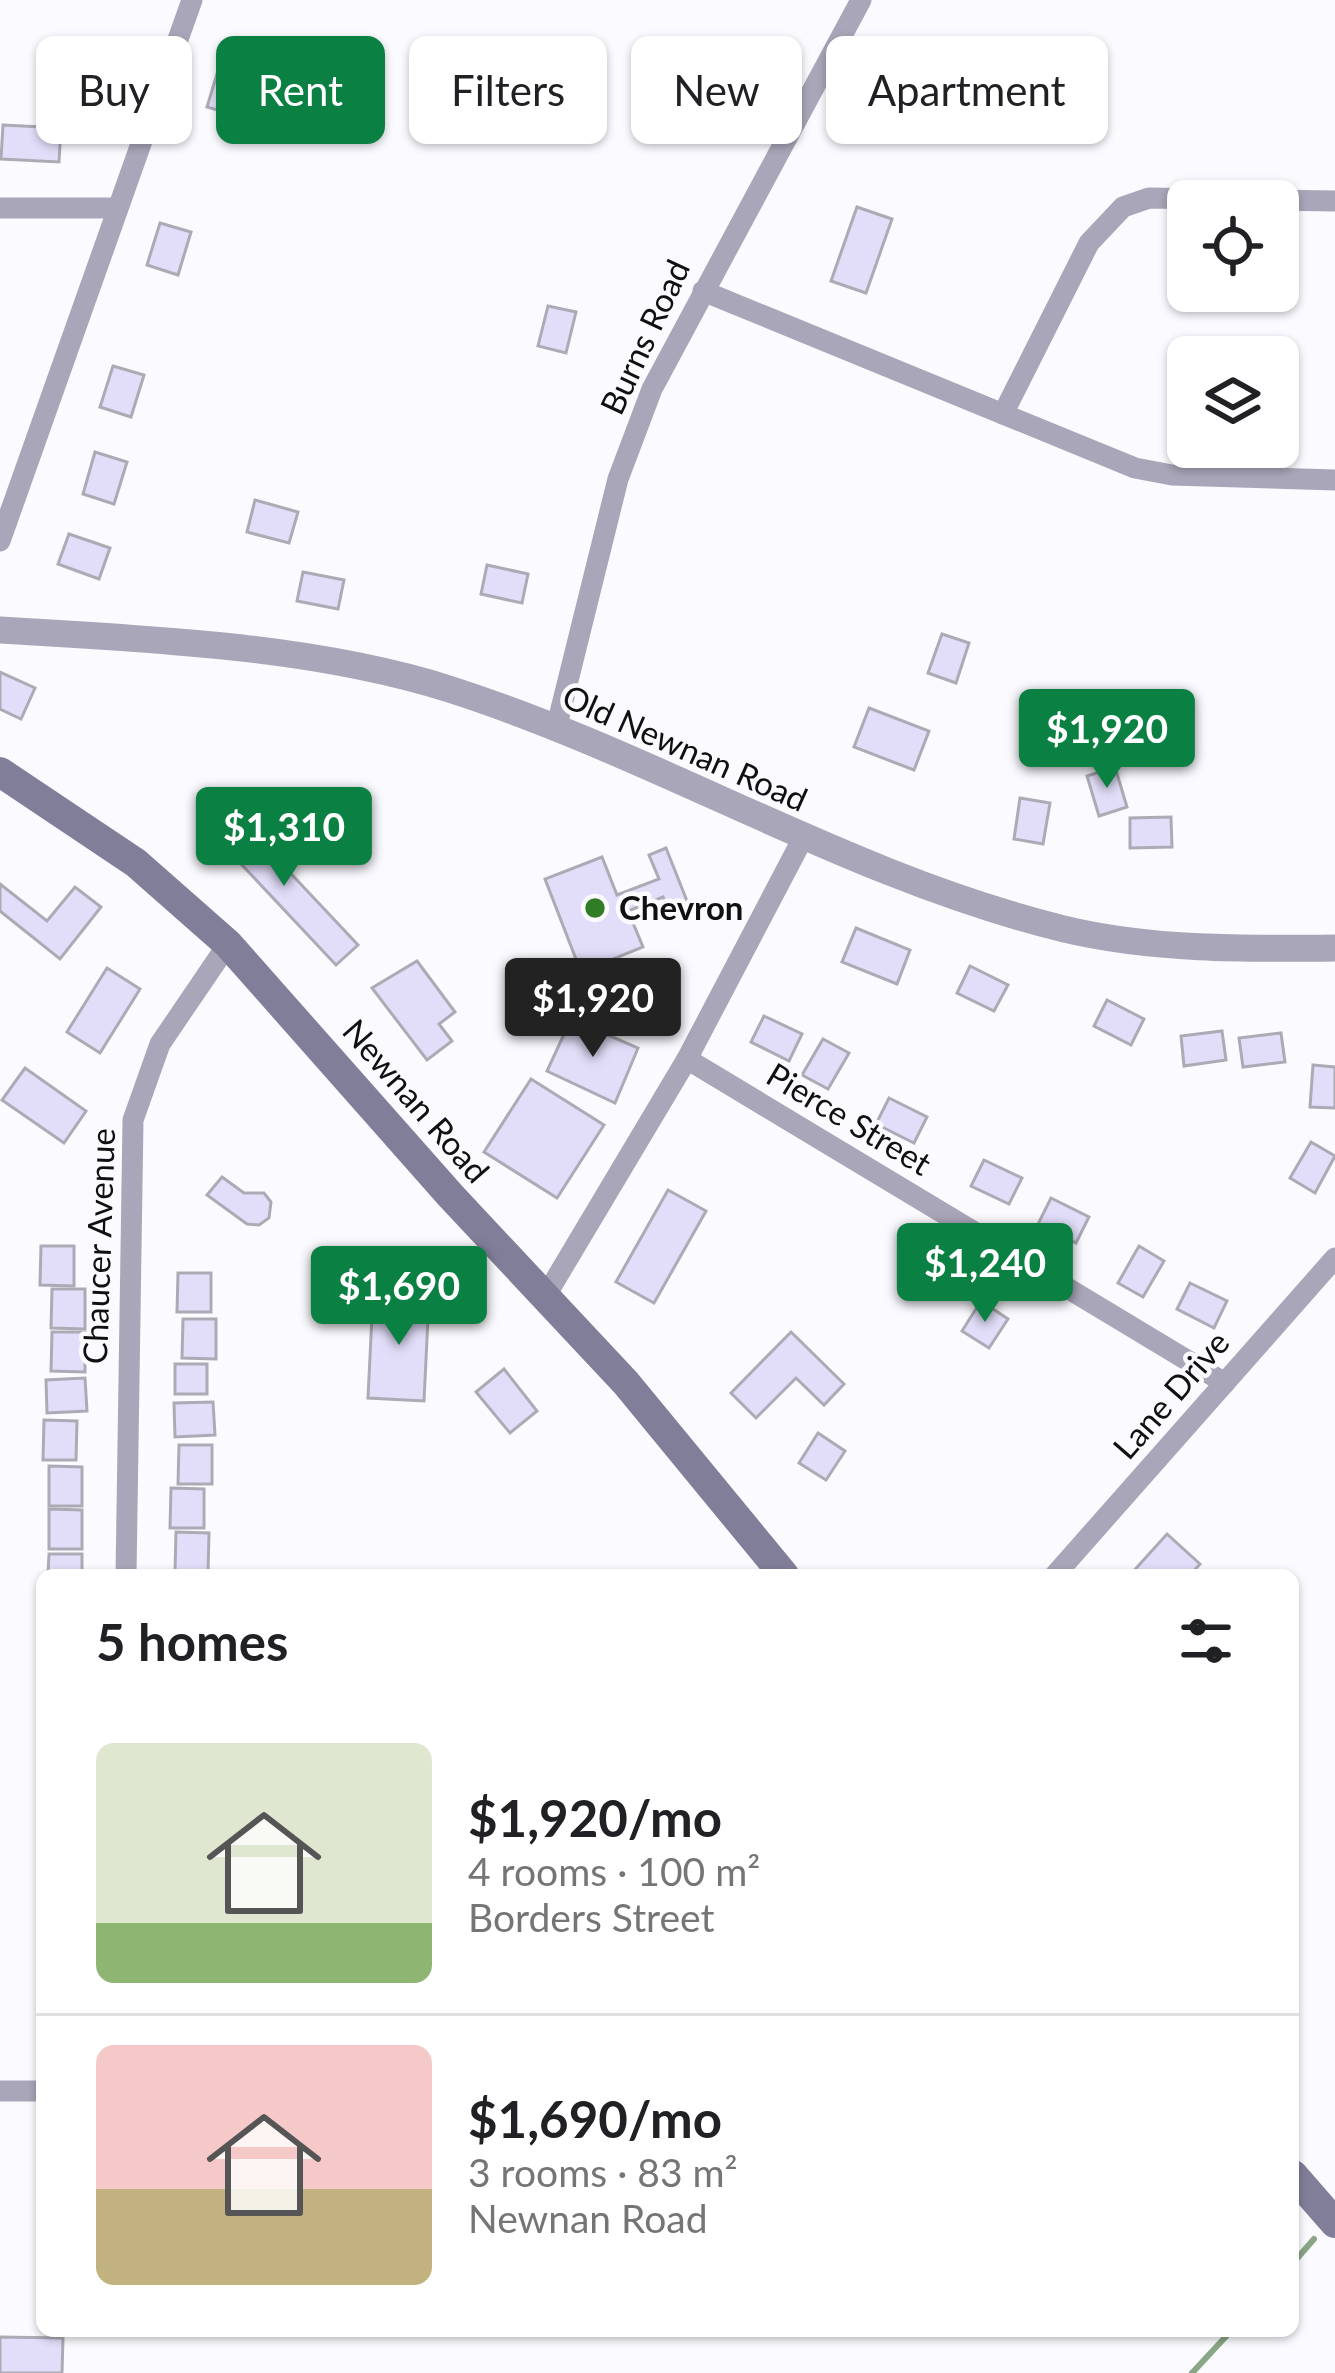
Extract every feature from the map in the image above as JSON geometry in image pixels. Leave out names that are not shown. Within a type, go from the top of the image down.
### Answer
[{"type":"main road","name":"Newnan Road","points":[[0,772],[136,863],[228,944],[626,1383],[779,1569]]},
{"type":"main road","points":[[1299,2182],[1335,2224]]},
{"type":"street","points":[[0,541],[192,0]]},
{"type":"street","name":"Burns Road","points":[[556,729],[618,479],[652,389],[861,0]]},
{"type":"street","points":[[1003,414],[1089,243],[1123,207],[1149,198],[1335,201]]},
{"type":"street","points":[[0,208],[110,208],[115,215]]},
{"type":"street","points":[[703,291],[1135,468],[1172,475],[1335,480]]},
{"type":"street","name":"Old Newnan Road","points":[[0,630],[138,639],[360,668],[446,688],[556,729],[802,838],[950,896],[1069,930],[1162,943],[1335,948]]},
{"type":"street","points":[[545,1297],[687,1059],[802,838]]},
{"type":"street","name":"Chaucer Avenue","points":[[126,1569],[133,1120],[160,1044],[228,944]]},
{"type":"street","name":"Pierce Street","points":[[687,1059],[1225,1383]]},
{"type":"street","name":"Lane Drive","points":[[1060,1569],[1335,1258]]},
{"type":"street","points":[[0,2091],[36,2091]]},
{"type":"building","points":[[216,77],[216,110],[207,107]]},
{"type":"building","points":[[3,125],[36,127],[36,144],[60,144],[59,162],[1,159]]},
{"type":"building","points":[[857,207],[892,219],[866,293],[831,281]]},
{"type":"building","points":[[160,223],[191,232],[178,275],[147,265]]},
{"type":"building","points":[[548,306],[576,312],[566,353],[538,346]]},
{"type":"building","points":[[113,366],[144,375],[131,417],[100,407]]},
{"type":"building","points":[[95,452],[127,462],[114,504],[83,494]]},
{"type":"building","points":[[255,500],[298,512],[289,543],[247,532]]},
{"type":"building","points":[[69,534],[110,548],[99,579],[58,564]]},
{"type":"building","points":[[487,565],[528,574],[522,603],[481,594]]},
{"type":"building","points":[[303,572],[344,580],[338,609],[297,601]]},
{"type":"building","points":[[942,634],[969,643],[956,683],[928,673]]},
{"type":"building","points":[[0,672],[35,688],[21,719],[0,709]]},
{"type":"building","points":[[869,708],[929,731],[914,770],[854,747]]},
{"type":"building","points":[[1115,767],[1127,807],[1099,816],[1087,776]]},
{"type":"building","points":[[1020,798],[1050,803],[1043,844],[1014,839]]},
{"type":"building","points":[[233,812],[358,945],[336,965],[211,832]]},
{"type":"building","points":[[1171,817],[1172,847],[1130,848],[1130,818]]},
{"type":"building","name":"Chevron","points":[[666,848],[689,906],[670,914],[663,897],[628,911],[643,947],[581,972],[545,879],[602,857],[617,895],[659,879],[649,855]]},
{"type":"building","points":[[0,884],[47,921],[75,887],[101,907],[60,959],[0,911]]},
{"type":"building","points":[[856,928],[910,950],[897,984],[842,962]]},
{"type":"building","points":[[417,961],[455,1012],[439,1024],[452,1041],[427,1060],[372,988]]},
{"type":"building","points":[[970,966],[1008,985],[994,1011],[957,993]]},
{"type":"building","points":[[107,968],[140,989],[100,1053],[67,1032]]},
{"type":"building","points":[[1107,1000],[1144,1019],[1131,1045],[1094,1026]]},
{"type":"building","points":[[764,1016],[802,1034],[789,1061],[751,1042]]},
{"type":"building","points":[[571,1019],[638,1048],[615,1103],[547,1071]]},
{"type":"building","points":[[1222,1031],[1226,1060],[1184,1066],[1181,1036]]},
{"type":"building","points":[[1281,1033],[1285,1062],[1243,1067],[1239,1038]]},
{"type":"building","points":[[823,1039],[849,1053],[828,1089],[802,1075]]},
{"type":"building","points":[[1313,1065],[1335,1067],[1335,1108],[1310,1107]]},
{"type":"building","points":[[25,1068],[86,1111],[64,1143],[2,1100]]},
{"type":"building","points":[[531,1079],[604,1125],[557,1198],[484,1152]]},
{"type":"building","points":[[889,1098],[927,1117],[914,1143],[876,1124]]},
{"type":"building","points":[[1311,1142],[1335,1156],[1315,1193],[1290,1178]]},
{"type":"building","points":[[984,1160],[1022,1178],[1009,1204],[971,1186]]},
{"type":"building","points":[[222,1177],[244,1193],[264,1193],[271,1202],[269,1218],[259,1225],[247,1224],[207,1195]]},
{"type":"building","points":[[668,1190],[706,1211],[654,1303],[616,1282]]},
{"type":"building","points":[[1051,1198],[1089,1217],[1076,1243],[1038,1224]]},
{"type":"building","points":[[41,1246],[74,1246],[74,1286],[40,1285]]},
{"type":"building","points":[[1139,1246],[1164,1261],[1143,1297],[1118,1283]]},
{"type":"building","points":[[178,1273],[211,1273],[211,1312],[177,1312]]},
{"type":"building","points":[[1190,1283],[1227,1301],[1214,1328],[1177,1309]]},
{"type":"building","points":[[52,1289],[85,1289],[85,1329],[51,1328]]},
{"type":"building","points":[[373,1295],[429,1297],[424,1401],[368,1398]]},
{"type":"building","points":[[981,1301],[1008,1319],[989,1348],[962,1331]]},
{"type":"building","points":[[183,1319],[216,1319],[216,1359],[182,1358]]},
{"type":"building","points":[[52,1332],[85,1332],[85,1372],[51,1371]]},
{"type":"building","points":[[791,1332],[844,1384],[824,1405],[796,1378],[756,1418],[731,1393]]},
{"type":"building","points":[[175,1364],[207,1364],[207,1394],[175,1394]]},
{"type":"building","points":[[504,1369],[537,1411],[510,1433],[476,1392]]},
{"type":"building","points":[[85,1378],[87,1411],[47,1413],[46,1380]]},
{"type":"building","points":[[213,1402],[215,1435],[175,1437],[174,1403]]},
{"type":"building","points":[[44,1420],[77,1421],[76,1460],[43,1460]]},
{"type":"building","points":[[818,1433],[845,1451],[826,1480],[799,1463]]},
{"type":"building","points":[[179,1445],[212,1445],[212,1484],[178,1484]]},
{"type":"building","points":[[49,1466],[82,1467],[82,1506],[49,1506]]},
{"type":"building","points":[[171,1488],[204,1489],[204,1528],[170,1528]]},
{"type":"building","points":[[49,1509],[82,1510],[82,1549],[49,1549]]},
{"type":"building","points":[[176,1532],[209,1533],[208,1569],[175,1569]]},
{"type":"building","points":[[1167,1534],[1200,1564],[1195,1569],[1135,1569]]},
{"type":"building","points":[[49,1554],[82,1554],[82,1569],[48,1569]]},
{"type":"building","points":[[0,2337],[63,2338],[62,2373],[0,2373]]},
{"type":"waterway","points":[[1299,2256],[1314,2239]]},
{"type":"waterway","points":[[1192,2373],[1225,2337]]},
{"type":"place","name":"Chevron","points":[[595,908]]}]
